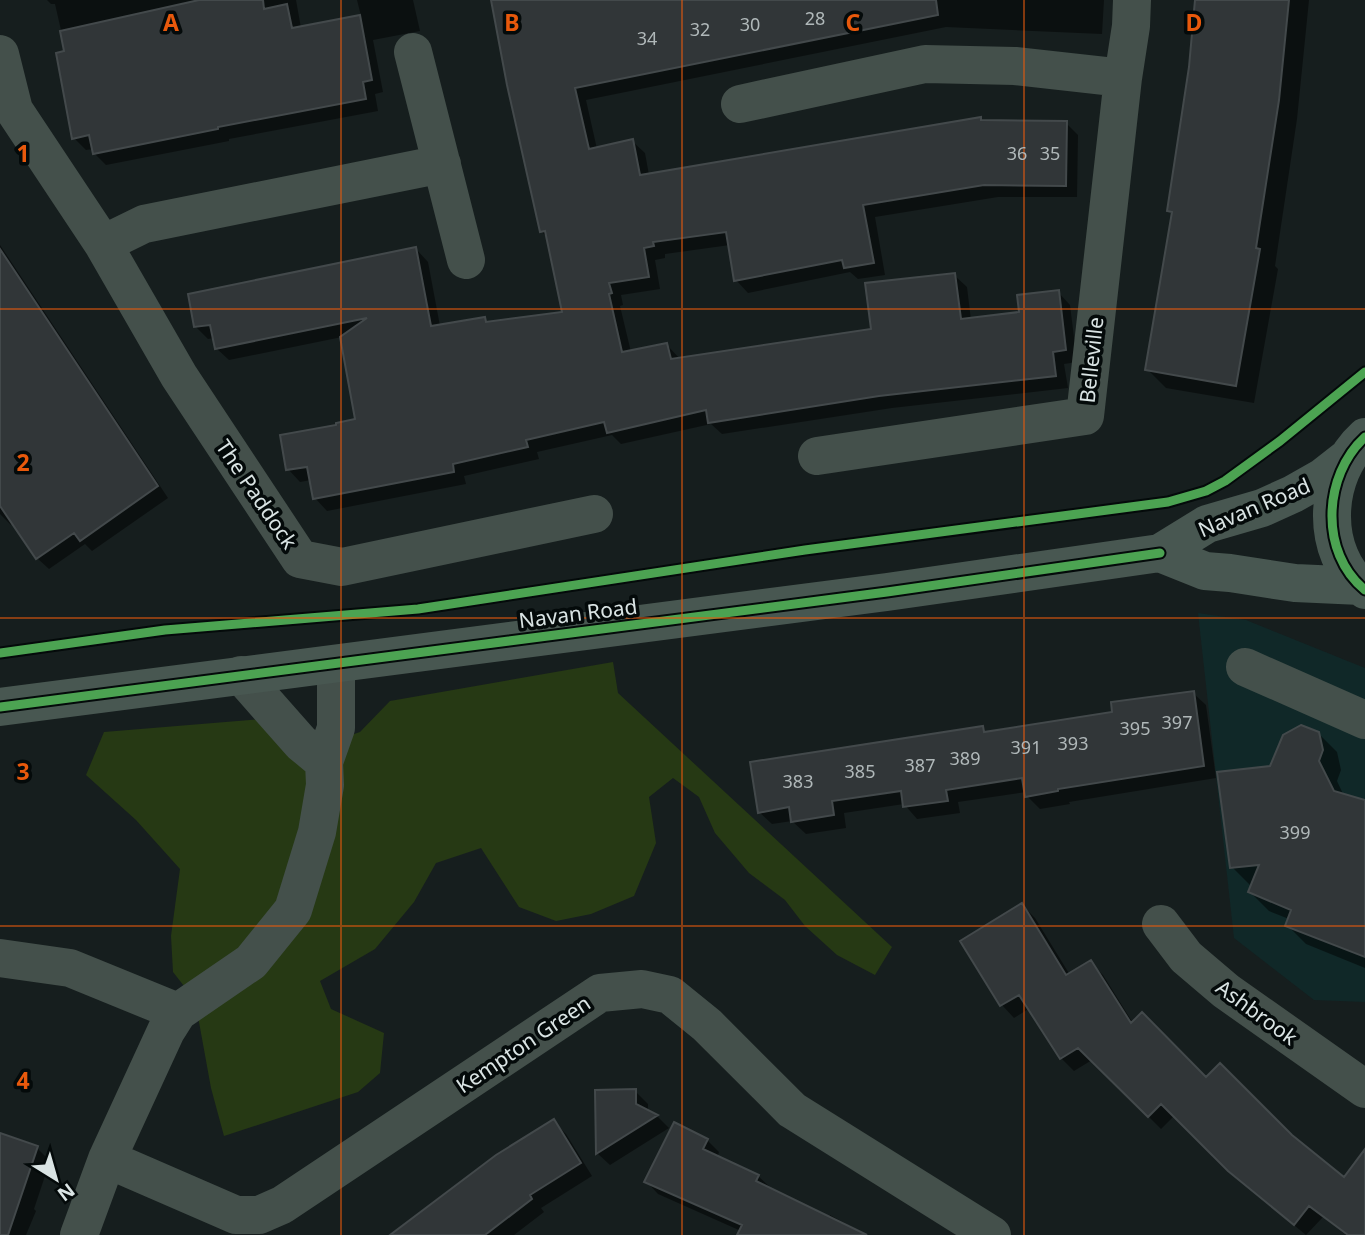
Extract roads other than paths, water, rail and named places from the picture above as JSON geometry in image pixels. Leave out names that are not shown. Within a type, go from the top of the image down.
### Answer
[{"type":"main road","name":"Navan Road","points":[[0,707],[887,592],[1160,553],[1207,524],[1262,508],[1293,494],[1323,477],[1355,448]]},
{"type":"main road","points":[[1355,448],[1332,498],[1333,533],[1342,560],[1363,588]]},
{"type":"main road","name":"Navan Road","points":[[1160,553],[1205,572],[1230,572],[1295,583],[1363,588]]},
{"type":"street","name":"Belleville","points":[[817,456],[1085,416],[1132,0]]},
{"type":"street","points":[[412,52],[466,260]]},
{"type":"street","name":"The Paddock","points":[[0,54],[14,110],[103,244],[179,376],[300,559],[342,566],[594,514]]},
{"type":"street","points":[[740,104],[925,64],[1015,66],[1123,78]]},
{"type":"street","points":[[103,244],[144,224],[442,164]]},
{"type":"street","points":[[79,1235],[107,1159],[166,1031],[178,1012],[251,962],[293,911],[317,832],[325,785],[324,762],[336,728],[336,664]]},
{"type":"street","points":[[1245,667],[1365,720]]},
{"type":"street","points":[[241,675],[302,743],[324,762]]},
{"type":"street","name":"Ashbrook","points":[[1161,924],[1186,957],[1226,991],[1365,1089]]},
{"type":"street","points":[[0,958],[70,968],[178,1012]]},
{"type":"street","name":"Kempton Green","points":[[107,1159],[236,1215],[248,1225],[600,993],[642,989],[670,995],[698,1018],[792,1110],[992,1235]]}]
